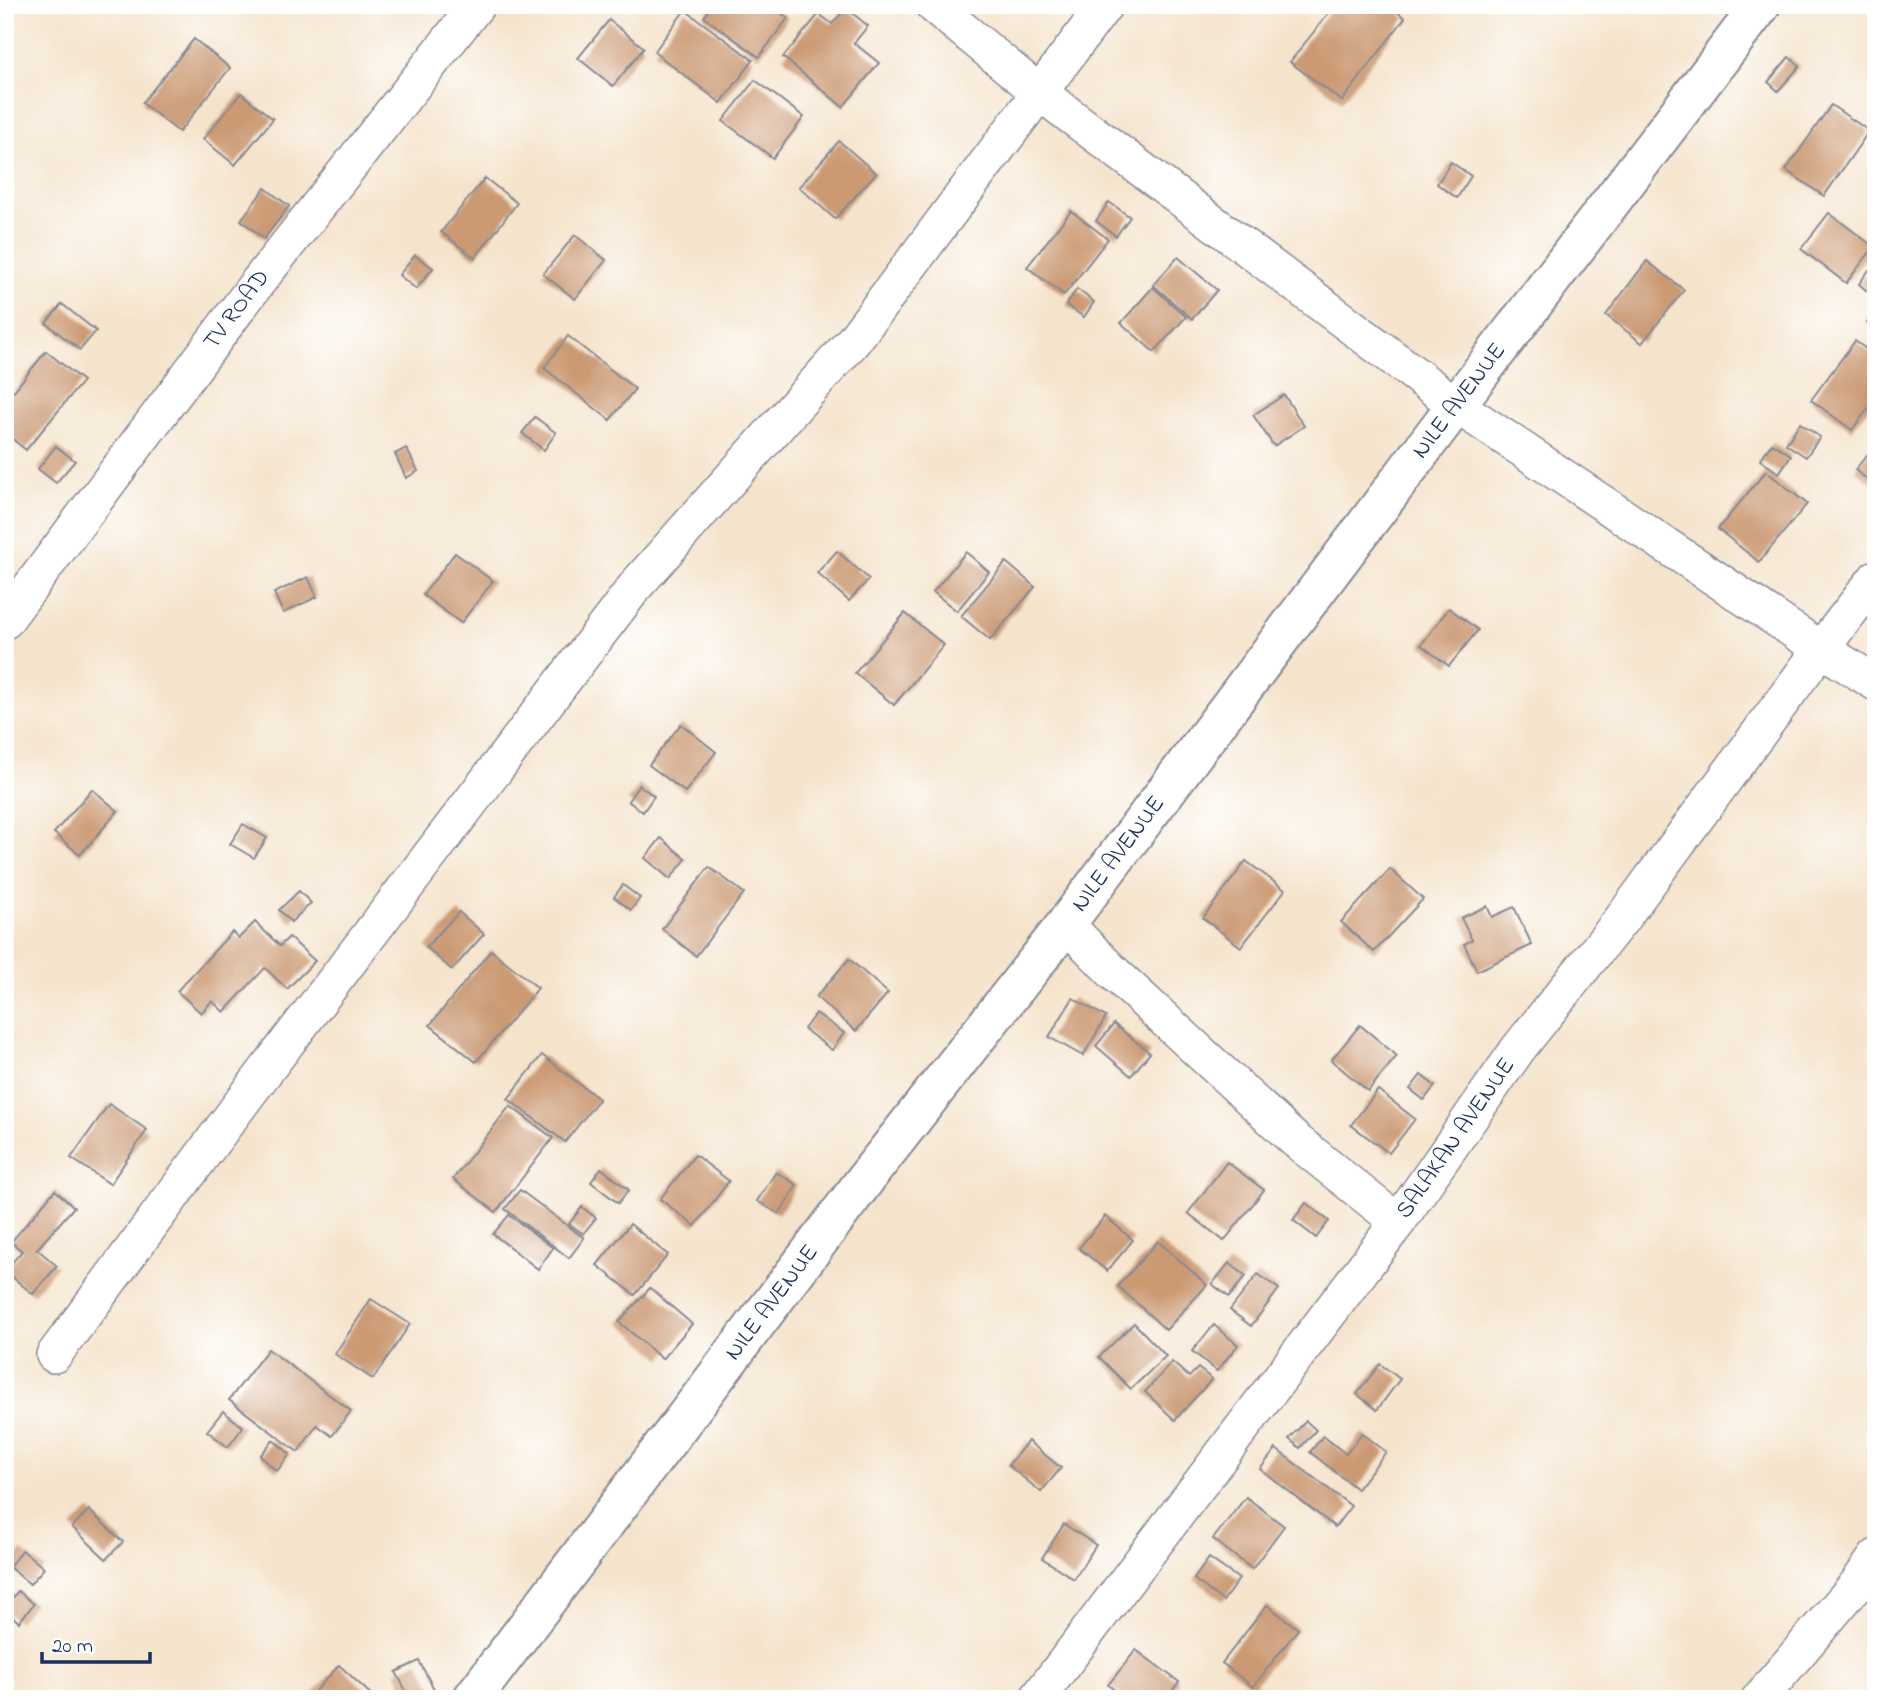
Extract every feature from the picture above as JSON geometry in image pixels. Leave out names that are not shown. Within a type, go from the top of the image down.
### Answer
[{"type":"street","name":"TV ROAD","points":[[5,621],[254,287],[477,5]]},
{"type":"street","points":[[933,5],[1040,93],[1456,405],[1876,683]]},
{"type":"street","points":[[54,1355],[245,1098],[637,584],[854,340],[1105,5]]},
{"type":"street","name":"NILE AVENUE","points":[[472,1699],[874,1168],[1066,924],[1761,5]]},
{"type":"street","name":"SALAKAN AVENUE","points":[[1037,1699],[1398,1222],[1518,1049],[1621,920],[1876,578]]},
{"type":"street","points":[[1066,924],[1113,972],[1294,1139],[1398,1222]]},
{"type":"street","points":[[1759,1699],[1869,1580]]},
{"type":"building","points":[[712,5],[770,5],[788,18],[759,57],[704,17]]},
{"type":"building","points":[[1335,5],[1388,5],[1405,18],[1342,101],[1290,62]]},
{"type":"building","points":[[846,8],[868,26],[854,43],[879,63],[843,107],[783,57],[819,14],[832,24]]},
{"type":"building","points":[[685,10],[753,60],[721,103],[654,52]]},
{"type":"building","points":[[609,20],[644,48],[613,86],[578,58]]},
{"type":"building","points":[[194,39],[230,68],[179,132],[142,103]]},
{"type":"building","points":[[1789,57],[1800,66],[1778,91],[1768,82]]},
{"type":"building","points":[[755,80],[804,117],[773,158],[723,121]]},
{"type":"building","points":[[241,93],[273,119],[235,165],[203,139]]},
{"type":"building","points":[[1831,105],[1869,131],[1824,196],[1786,170]]},
{"type":"building","points":[[839,141],[876,173],[835,219],[799,187]]},
{"type":"building","points":[[1451,162],[1471,176],[1457,198],[1437,184]]},
{"type":"building","points":[[485,178],[517,203],[475,258],[441,232]]},
{"type":"building","points":[[265,188],[289,206],[264,239],[241,220]]},
{"type":"building","points":[[1109,202],[1130,217],[1116,236],[1096,221]]},
{"type":"building","points":[[1071,211],[1108,239],[1064,295],[1027,267]]},
{"type":"building","points":[[1829,213],[1874,247],[1846,283],[1801,249]]},
{"type":"building","points":[[575,235],[606,260],[575,299],[543,274]]},
{"type":"building","points":[[415,255],[433,268],[416,289],[399,275]]},
{"type":"building","points":[[1178,257],[1217,290],[1192,319],[1153,285]]},
{"type":"building","points":[[1647,261],[1684,290],[1642,343],[1606,315]]},
{"type":"building","points":[[1869,270],[1876,274],[1874,297],[1859,284]]},
{"type":"building","points":[[1153,287],[1186,317],[1154,352],[1121,323]]},
{"type":"building","points":[[1077,289],[1094,302],[1084,317],[1066,305]]},
{"type":"building","points":[[62,304],[96,331],[80,350],[46,323]]},
{"type":"building","points":[[1876,312],[1876,330],[1867,323]]},
{"type":"building","points":[[568,336],[635,389],[610,420],[544,368]]},
{"type":"building","points":[[1855,341],[1876,356],[1876,398],[1852,430],[1811,400]]},
{"type":"building","points":[[46,351],[83,381],[26,450],[5,433],[5,402]]},
{"type":"building","points":[[1284,395],[1304,426],[1274,446],[1253,415]]},
{"type":"building","points":[[535,417],[556,433],[544,450],[522,433]]},
{"type":"building","points":[[1800,423],[1820,437],[1806,457],[1786,444]]},
{"type":"building","points":[[1772,443],[1791,455],[1779,473],[1760,460]]},
{"type":"building","points":[[56,446],[75,461],[56,483],[38,469]]},
{"type":"building","points":[[406,448],[418,471],[406,478],[395,454]]},
{"type":"building","points":[[1870,451],[1876,455],[1875,485],[1855,470]]},
{"type":"building","points":[[1766,471],[1807,504],[1759,562],[1718,529]]},
{"type":"building","points":[[837,551],[869,579],[849,601],[817,573]]},
{"type":"building","points":[[966,552],[989,572],[957,611],[933,592]]},
{"type":"building","points":[[455,553],[493,581],[461,623],[423,595]]},
{"type":"building","points":[[1006,562],[1035,587],[990,640],[961,616]]},
{"type":"building","points":[[308,577],[317,597],[283,613],[274,593]]},
{"type":"building","points":[[1449,608],[1478,630],[1449,666],[1421,645]]},
{"type":"building","points":[[905,613],[944,645],[894,705],[855,673]]},
{"type":"building","points":[[681,724],[716,752],[685,792],[649,765]]},
{"type":"building","points":[[639,785],[654,796],[643,812],[628,801]]},
{"type":"building","points":[[92,789],[118,811],[80,855],[54,833]]},
{"type":"building","points":[[243,824],[267,838],[254,858],[230,844]]},
{"type":"building","points":[[661,838],[686,859],[670,879],[645,858]]},
{"type":"building","points":[[1246,861],[1285,890],[1241,947],[1203,918]]},
{"type":"building","points":[[709,867],[744,893],[696,956],[662,929]]},
{"type":"building","points":[[1390,869],[1423,899],[1374,952],[1341,922]]},
{"type":"building","points":[[623,885],[640,898],[631,910],[614,897]]},
{"type":"building","points":[[299,891],[311,903],[291,922],[279,910]]},
{"type":"building","points":[[1487,906],[1492,917],[1514,907],[1532,945],[1477,971],[1464,944],[1472,940],[1461,918]]},
{"type":"building","points":[[459,912],[484,934],[452,970],[426,947]]},
{"type":"building","points":[[255,922],[280,946],[289,937],[315,961],[287,989],[265,968],[224,1012],[212,1001],[201,1013],[177,991],[232,932],[239,938]]},
{"type":"building","points":[[491,950],[538,988],[476,1062],[430,1025]]},
{"type":"building","points":[[849,959],[888,993],[856,1031],[816,997]]},
{"type":"building","points":[[1073,998],[1106,1017],[1083,1056],[1049,1037]]},
{"type":"building","points":[[816,1013],[844,1033],[832,1050],[804,1029]]},
{"type":"building","points":[[1114,1024],[1150,1053],[1131,1076],[1096,1046]]},
{"type":"building","points":[[1360,1025],[1397,1056],[1368,1091],[1331,1060]]},
{"type":"building","points":[[542,1055],[599,1099],[565,1142],[508,1099]]},
{"type":"building","points":[[1421,1075],[1435,1086],[1424,1100],[1410,1089]]},
{"type":"building","points":[[1378,1090],[1415,1119],[1389,1153],[1351,1125]]},
{"type":"building","points":[[109,1104],[147,1130],[110,1184],[71,1158]]},
{"type":"building","points":[[510,1106],[553,1138],[496,1212],[453,1179]]},
{"type":"building","points":[[695,1155],[729,1181],[695,1226],[660,1199]]},
{"type":"building","points":[[1227,1162],[1264,1190],[1224,1241],[1188,1213]]},
{"type":"building","points":[[601,1168],[629,1190],[618,1203],[591,1182]]},
{"type":"building","points":[[776,1172],[797,1185],[779,1214],[757,1201]]},
{"type":"building","points":[[55,1190],[74,1207],[37,1249],[57,1266],[33,1294],[5,1271],[22,1251],[11,1242]]},
{"type":"building","points":[[520,1190],[584,1238],[569,1258],[505,1209]]},
{"type":"building","points":[[1306,1203],[1329,1221],[1316,1238],[1293,1220]]},
{"type":"building","points":[[582,1207],[596,1218],[583,1234],[569,1224]]},
{"type":"building","points":[[509,1215],[553,1248],[538,1269],[493,1234]]},
{"type":"building","points":[[1105,1216],[1133,1240],[1107,1271],[1079,1248]]},
{"type":"building","points":[[630,1224],[668,1255],[635,1295],[597,1265]]},
{"type":"building","points":[[1158,1241],[1207,1285],[1166,1330],[1118,1286]]},
{"type":"building","points":[[1229,1263],[1246,1276],[1229,1297],[1212,1284]]},
{"type":"building","points":[[1258,1274],[1279,1289],[1251,1326],[1230,1310]]},
{"type":"building","points":[[650,1288],[692,1324],[662,1359],[619,1322]]},
{"type":"building","points":[[371,1299],[410,1324],[373,1379],[335,1354]]},
{"type":"building","points":[[1134,1323],[1166,1356],[1131,1389],[1099,1357]]},
{"type":"building","points":[[1214,1325],[1238,1345],[1217,1371],[1192,1351]]},
{"type":"building","points":[[268,1349],[351,1411],[332,1436],[317,1425],[298,1452],[229,1400]]},
{"type":"building","points":[[1172,1362],[1189,1377],[1198,1368],[1212,1379],[1175,1420],[1145,1392]]},
{"type":"building","points":[[1380,1364],[1400,1379],[1377,1410],[1357,1394]]},
{"type":"building","points":[[223,1411],[243,1427],[228,1447],[207,1431]]},
{"type":"building","points":[[1306,1421],[1316,1430],[1300,1448],[1289,1439]]},
{"type":"building","points":[[1362,1433],[1386,1452],[1357,1489],[1310,1452],[1323,1436],[1346,1454]]},
{"type":"building","points":[[273,1440],[290,1454],[277,1471],[260,1456]]},
{"type":"building","points":[[1028,1441],[1061,1468],[1041,1492],[1008,1465]]},
{"type":"building","points":[[1276,1449],[1351,1506],[1335,1527],[1260,1469]]},
{"type":"building","points":[[1246,1497],[1284,1526],[1252,1569],[1213,1539]]},
{"type":"building","points":[[89,1510],[123,1542],[106,1559],[72,1527]]},
{"type":"building","points":[[1064,1524],[1096,1545],[1074,1579],[1042,1558]]},
{"type":"building","points":[[22,1550],[44,1568],[30,1584],[9,1567]]},
{"type":"building","points":[[1209,1558],[1239,1579],[1223,1601],[1194,1579]]},
{"type":"building","points":[[18,1591],[34,1604],[19,1622],[5,1611],[5,1607]]},
{"type":"building","points":[[1267,1605],[1298,1629],[1253,1687],[1222,1663]]},
{"type":"building","points":[[1136,1650],[1179,1682],[1166,1699],[1127,1699],[1108,1685]]},
{"type":"building","points":[[419,1661],[434,1689],[410,1699],[396,1672]]},
{"type":"building","points":[[339,1665],[376,1699],[308,1699]]}]
